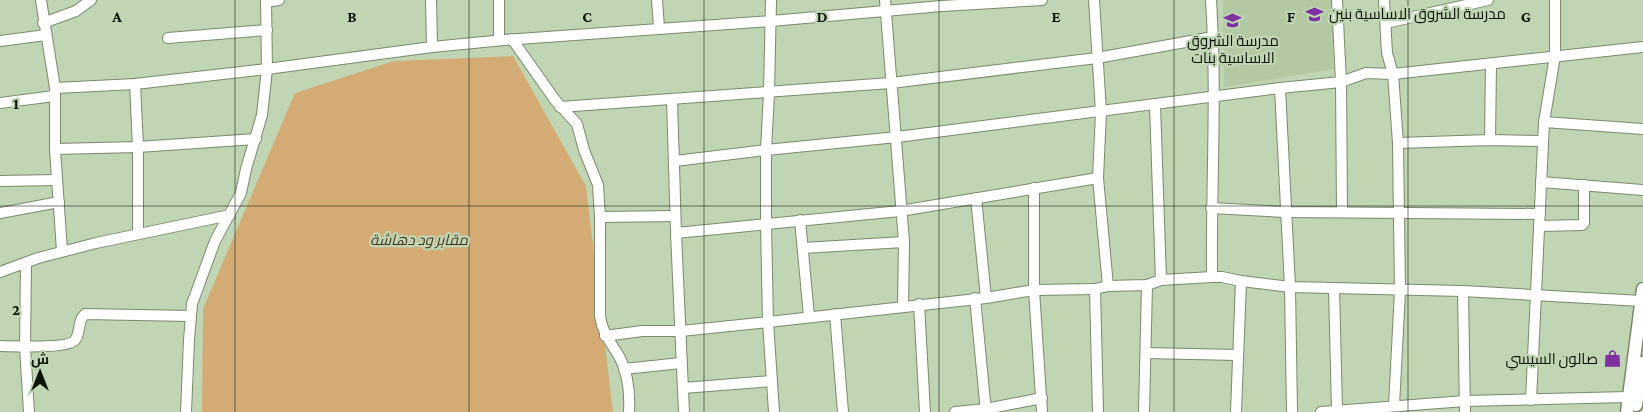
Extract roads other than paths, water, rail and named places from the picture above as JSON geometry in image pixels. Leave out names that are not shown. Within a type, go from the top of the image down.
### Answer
[{"type":"street","points":[[41,0],[55,92],[55,149],[62,251]]},
{"type":"street","points":[[44,23],[76,11],[91,0]]},
{"type":"street","points":[[186,412],[192,304],[215,240],[241,193],[262,115],[267,69],[266,1],[279,0]]},
{"type":"street","points":[[431,0],[432,47]]},
{"type":"street","points":[[498,40],[499,0]]},
{"type":"street","points":[[657,0],[659,28]]},
{"type":"street","points":[[771,0],[766,150],[766,224],[768,322],[774,412]]},
{"type":"street","points":[[0,103],[55,92],[267,69],[498,40],[771,21],[885,5],[1042,0]]},
{"type":"street","points":[[1094,0],[1101,112],[1098,178],[1108,286]]},
{"type":"street","points":[[1211,0],[1215,97],[1211,208],[1212,278]]},
{"type":"street","points":[[1337,0],[1341,82],[1342,212]]},
{"type":"street","points":[[1384,0],[1387,53],[1393,74],[1398,143],[1400,291],[1391,408]]},
{"type":"street","points":[[1386,22],[1488,0]]},
{"type":"street","points":[[1531,400],[1544,122],[1555,56],[1555,0]]},
{"type":"street","points":[[885,5],[897,137],[900,211],[904,242],[903,306]]},
{"type":"street","points":[[168,38],[266,30]]},
{"type":"street","points":[[0,41],[46,35]]},
{"type":"street","points":[[560,107],[891,83],[1097,58],[1213,37]]},
{"type":"street","points":[[512,39],[560,107],[577,124],[584,150],[598,187],[600,217],[600,316],[605,336],[624,369],[629,394],[629,412]]},
{"type":"street","points":[[675,161],[897,137],[1280,88],[1341,82],[1366,73],[1393,74],[1643,46]]},
{"type":"street","points":[[1490,140],[1491,64]]},
{"type":"street","points":[[135,84],[138,147],[138,233]]},
{"type":"street","points":[[1280,88],[1290,286],[1292,412]]},
{"type":"street","points":[[672,99],[684,412]]},
{"type":"street","points":[[1155,105],[1161,280]]},
{"type":"street","points":[[1544,122],[1643,129]]},
{"type":"street","points":[[55,149],[138,147],[256,139]]},
{"type":"street","points":[[1398,143],[1490,140],[1543,141]]},
{"type":"street","points":[[676,233],[900,211],[1098,178]]},
{"type":"street","points":[[0,181],[58,180]]},
{"type":"street","points":[[1541,182],[1643,190]]},
{"type":"street","points":[[1539,226],[1582,225],[1584,223],[1584,185]]},
{"type":"street","points":[[1034,188],[1034,290],[1042,412]]},
{"type":"street","points":[[976,198],[986,298]]},
{"type":"street","points":[[0,213],[59,202]]},
{"type":"street","points":[[1211,208],[1285,212],[1540,214]]},
{"type":"street","points":[[0,272],[62,251],[230,214]]},
{"type":"street","points":[[600,217],[675,216]]},
{"type":"street","points":[[800,220],[809,316]]},
{"type":"street","points":[[803,248],[904,242]]},
{"type":"street","points":[[26,263],[25,347],[29,412]]},
{"type":"street","points":[[605,336],[642,331],[680,330],[768,322],[986,298],[1034,290],[1094,289],[1108,286],[1148,285],[1161,280],[1222,277],[1240,281],[1290,286],[1400,291],[1463,291],[1535,296],[1642,295],[1634,407]]},
{"type":"street","points":[[1236,412],[1240,281]]},
{"type":"street","points":[[1144,412],[1148,285]]},
{"type":"street","points":[[1334,288],[1337,410]]},
{"type":"street","points":[[1094,289],[1098,412]]},
{"type":"street","points":[[1463,291],[1465,412]]},
{"type":"street","points":[[975,298],[986,410]]},
{"type":"street","points":[[920,304],[925,412]]},
{"type":"street","points":[[0,346],[50,346],[74,342],[77,339],[80,320],[84,314],[190,316]]},
{"type":"street","points":[[835,314],[843,412]]},
{"type":"street","points":[[1146,353],[1237,355]]},
{"type":"street","points":[[1634,407],[1643,358]]},
{"type":"street","points":[[624,369],[681,363]]},
{"type":"street","points":[[683,388],[772,381]]},
{"type":"street","points":[[956,412],[986,410],[1042,398]]},
{"type":"street","points":[[1322,412],[1464,401],[1531,400],[1634,407]]},
{"type":"place","name":"مدرسة الشروق الاساسية بنين","points":[[1315,14]]},
{"type":"place","name":"مدرسة الشروق الاساسية بنات","points":[[1233,20]]},
{"type":"place","name":"صالون السيسي","points":[[1612,359]]},
{"type":"park label","name":"مقابر ود دهاشة","points":[[419,240]]}]
